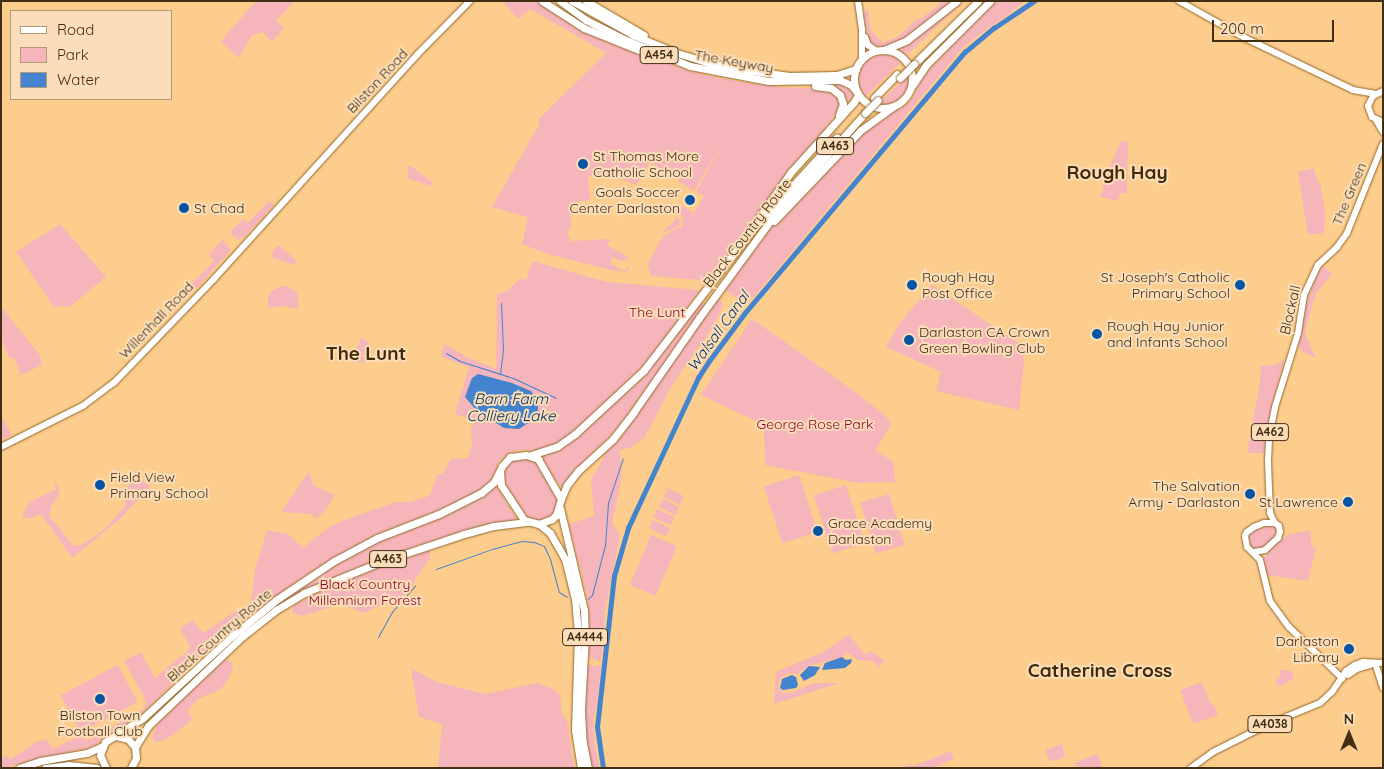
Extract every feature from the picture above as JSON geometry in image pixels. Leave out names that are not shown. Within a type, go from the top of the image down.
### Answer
[{"type":"highway","points":[[542,1],[584,28],[619,44],[682,64]]},
{"type":"highway","name":"The Keyway","points":[[560,1],[586,20],[682,64],[715,73],[769,81],[840,80],[851,84],[857,93]]},
{"type":"highway","name":"The Keyway","points":[[572,1],[625,31],[691,58],[745,70],[790,76],[837,74],[856,69]]},
{"type":"highway","points":[[586,1],[617,21],[691,58]]},
{"type":"highway","points":[[894,106],[886,108],[873,106],[857,93],[854,78],[856,69],[862,59],[907,40],[957,1]]},
{"type":"highway","name":"Black Country Route","points":[[526,455],[538,454],[558,446],[603,410],[644,370],[751,231],[863,112],[972,1]]},
{"type":"highway","name":"Black Country Route","points":[[912,62],[978,1]]},
{"type":"highway","points":[[757,239],[861,130],[904,98],[926,65],[990,1]]},
{"type":"highway","points":[[880,51],[898,55],[907,64],[911,76],[910,88]]},
{"type":"highway","points":[[769,81],[781,84],[821,86],[834,89],[840,96],[843,104],[840,114],[831,128]]},
{"type":"highway","points":[[751,231],[767,204],[791,172],[831,128],[857,93]]},
{"type":"highway","name":"Black Country Route","points":[[561,498],[567,485],[578,471],[613,439],[778,210],[863,112]]},
{"type":"highway","points":[[526,455],[538,460],[561,498]]},
{"type":"highway","name":"A463","points":[[500,471],[510,457],[526,455]]},
{"type":"highway","points":[[500,471],[501,485],[521,517],[529,522]]},
{"type":"highway","name":"Black Country Route","points":[[103,746],[113,737],[143,718],[231,637],[301,582],[377,538],[439,514],[481,493],[494,482],[500,471]]},
{"type":"highway","name":"A463","points":[[560,508],[561,498]]},
{"type":"highway","points":[[538,524],[552,519],[560,508]]},
{"type":"highway","name":"A4444","points":[[560,508],[584,610],[585,636],[581,710],[583,743],[588,768]]},
{"type":"highway","name":"Black Country Route","points":[[131,768],[136,758],[135,748],[148,726],[258,624],[304,593],[343,576],[464,534],[494,526],[529,522]]},
{"type":"highway","name":"A463","points":[[529,522],[538,524]]},
{"type":"highway","name":"A4444","points":[[538,524],[550,533],[565,559],[575,599],[578,634],[575,730],[581,768]]},
{"type":"highway","points":[[113,737],[126,738],[135,748]]},
{"type":"highway","points":[[19,768],[40,761],[88,753],[103,746]]},
{"type":"highway","points":[[103,746],[101,757],[106,768]]},
{"type":"highway","points":[[45,768],[68,765],[97,768]]},
{"type":"main road","name":"Bilston Road","points":[[304,179],[422,50],[470,1]]},
{"type":"main road","points":[[858,1],[862,29],[862,59]]},
{"type":"main road","points":[[1179,1],[1245,38],[1353,90],[1375,94],[1383,91]]},
{"type":"main road","points":[[862,29],[868,45],[880,51]]},
{"type":"main road","points":[[1353,90],[1368,106],[1370,115],[1379,121],[1383,132]]},
{"type":"main road","points":[[1368,106],[1375,94]]},
{"type":"main road","name":"The Green","points":[[1314,271],[1347,233],[1383,144]]},
{"type":"main road","name":"Willenhall Road","points":[[1,447],[83,406],[114,383],[214,279],[304,179]]},
{"type":"main road","name":"Blockall","points":[[1270,512],[1268,460],[1270,430],[1279,390],[1293,354],[1304,295],[1314,271]]},
{"type":"main road","points":[[1264,523],[1270,512]]},
{"type":"main road","name":"A462","points":[[1270,512],[1275,523]]},
{"type":"main road","points":[[1260,560],[1263,551],[1279,535],[1279,526],[1275,523],[1264,523],[1247,532],[1246,544],[1260,560],[1266,589],[1276,612],[1342,678]]},
{"type":"main road","points":[[1254,552],[1263,551]]},
{"type":"main road","points":[[1375,663],[1383,688]]},
{"type":"main road","name":"A4038","points":[[1192,767],[1213,752],[1269,724],[1320,703],[1332,692],[1342,678],[1357,669],[1375,663],[1383,663]]},
{"type":"green space","points":[[256,1],[294,1],[276,21],[284,28],[272,42],[263,32],[252,35],[239,58],[221,41]]},
{"type":"green space","points":[[502,1],[539,1],[606,40],[695,73],[746,83],[790,88],[814,88],[834,92],[840,101],[840,109],[705,283],[701,278],[700,280],[651,276],[648,264],[663,236],[682,226],[683,219],[677,209],[683,206],[694,213],[704,196],[696,192],[728,133],[694,191],[678,181],[688,161],[677,179],[650,162],[636,185],[611,175],[588,176],[590,200],[570,203],[571,227],[568,230],[568,236],[571,241],[610,239],[607,245],[630,258],[621,261],[613,257],[610,263],[624,271],[630,265],[627,272],[610,270],[548,254],[522,244],[528,217],[492,207],[540,123],[538,120],[606,53],[530,9],[518,19]]},
{"type":"green space","points":[[943,1],[953,1],[905,38],[883,47],[876,46],[869,41],[864,15],[866,9],[868,9],[871,30],[883,43],[899,36],[916,20],[922,18]]},
{"type":"green space","points":[[960,1],[964,1],[905,57],[890,50]]},
{"type":"green space","points":[[995,1],[1026,1],[964,46],[753,298],[747,294],[743,300],[746,304],[725,290],[762,237],[860,135],[881,119],[906,105],[914,96],[924,73],[937,62]]},
{"type":"green space","points":[[883,54],[891,55],[901,62],[865,97],[859,86],[860,70],[867,60]]},
{"type":"green space","points":[[909,74],[908,86],[901,99],[889,104],[878,105]]},
{"type":"green space","points":[[843,83],[853,91],[853,96],[845,107],[843,95],[839,90],[825,84]]},
{"type":"green space","points":[[1121,141],[1128,142],[1127,193],[1120,193],[1118,201],[1100,197],[1104,186],[1102,185]]},
{"type":"green space","points":[[408,166],[411,166],[432,182],[431,186],[408,178]]},
{"type":"green space","points":[[1314,168],[1318,183],[1320,183],[1325,210],[1324,233],[1308,235],[1298,172]]},
{"type":"green space","points":[[269,201],[274,205],[246,235],[238,240],[230,232],[243,219],[248,223]]},
{"type":"green space","points":[[676,217],[680,221],[678,227],[660,234],[673,223]]},
{"type":"green space","points":[[60,224],[106,277],[71,306],[54,307],[16,252]]},
{"type":"green space","points":[[223,239],[231,250],[191,294],[186,289],[214,261],[209,255]]},
{"type":"green space","points":[[278,245],[296,260],[295,265],[273,258],[271,254]]},
{"type":"green space","points":[[532,261],[607,282],[700,290],[649,359],[577,430],[558,444],[536,451],[522,450],[510,452],[499,461],[492,479],[486,486],[469,498],[372,537],[309,573],[252,614],[250,610],[255,569],[267,530],[288,534],[303,548],[325,530],[341,521],[396,502],[409,502],[426,497],[431,494],[437,474],[442,474],[451,459],[468,458],[472,444],[471,429],[475,421],[455,414],[469,367],[441,357],[444,344],[467,357],[496,369],[497,294],[506,292],[521,278],[526,280]]},
{"type":"green space","points":[[1323,266],[1332,274],[1316,293],[1306,327],[1306,336],[1316,358],[1299,348],[1301,317],[1317,274]]},
{"type":"green space","points":[[932,285],[1023,346],[1024,360],[1019,410],[936,391],[941,372],[886,347],[899,324]]},
{"type":"green space","points":[[281,286],[289,287],[297,293],[299,309],[284,306],[268,308],[268,297],[271,291]]},
{"type":"green space","points":[[718,297],[723,305],[714,326],[674,382],[645,437],[630,448],[620,450],[622,477],[612,523],[620,535],[605,610],[601,661],[588,657],[589,621],[587,594],[569,524],[594,516],[591,480],[607,451],[639,411]]},
{"type":"green space","points":[[701,301],[705,305],[618,428],[573,473],[561,488],[541,457],[568,443],[582,432],[647,369],[673,340]]},
{"type":"green space","points":[[2,308],[40,355],[42,365],[21,375],[14,358],[9,358],[1,337]]},
{"type":"green space","name":"George Rose Park","points":[[752,319],[853,390],[886,416],[891,425],[875,451],[893,461],[895,482],[859,483],[765,465],[764,425],[701,395]]},
{"type":"green space","points":[[361,337],[368,342],[369,354],[364,362],[352,363]]},
{"type":"green space","points":[[1284,360],[1270,412],[1266,453],[1247,453],[1261,376],[1260,366],[1276,365]]},
{"type":"green space","points":[[1,416],[12,435],[1,440]]},
{"type":"green space","points":[[524,458],[537,464],[557,501],[554,512],[549,517],[539,521],[526,518],[504,487],[502,475],[504,468],[512,460]]},
{"type":"green space","points":[[309,471],[313,485],[334,495],[328,507],[316,519],[311,514],[281,512]]},
{"type":"green space","points":[[799,475],[818,532],[782,543],[764,486]]},
{"type":"green space","points":[[133,476],[151,486],[119,520],[72,558],[41,514],[28,519],[22,516],[30,502],[56,489],[55,481],[59,486],[59,495],[52,505],[49,516],[74,546],[82,545],[108,526],[125,506],[126,492]]},
{"type":"green space","points":[[495,484],[517,520],[362,566],[254,623],[254,620],[330,567],[371,544]]},
{"type":"green space","points":[[846,485],[865,543],[833,554],[814,496]]},
{"type":"green space","points":[[668,488],[684,496],[679,505],[663,497]]},
{"type":"green space","points":[[889,494],[904,545],[876,553],[860,503]]},
{"type":"green space","points":[[663,499],[679,507],[675,515],[659,507]]},
{"type":"green space","points":[[657,509],[674,517],[670,525],[653,517]]},
{"type":"green space","points":[[653,520],[670,528],[666,536],[649,528]]},
{"type":"green space","points":[[1266,524],[1275,526],[1278,530],[1276,536],[1261,548],[1253,548],[1248,543],[1250,532]]},
{"type":"green space","points":[[1310,530],[1312,547],[1316,548],[1308,581],[1266,575],[1263,560],[1268,552],[1287,535]]},
{"type":"green space","points":[[651,535],[677,546],[656,596],[630,585]]},
{"type":"green space","name":"Black Country Millennium Forest","points":[[430,550],[430,558],[406,594],[364,613],[340,604],[303,616],[292,613],[294,605],[335,584],[397,560]]},
{"type":"green space","points":[[242,607],[237,626],[207,649],[141,715],[105,736],[93,747],[1,768],[1,758],[7,756],[10,760],[39,740],[41,742],[46,739],[53,749],[79,736],[85,740],[91,739],[144,709],[146,703],[142,693],[124,661],[141,652],[155,678],[191,648],[180,629],[193,620],[203,633]]},
{"type":"green space","points":[[849,634],[865,655],[871,651],[884,660],[879,668],[873,661],[858,660],[847,652],[842,657],[809,666],[797,674],[789,673],[780,678],[778,686],[783,693],[795,692],[817,683],[840,683],[774,704],[776,672],[823,652]]},
{"type":"green space","points":[[225,658],[232,663],[233,667],[228,680],[220,690],[198,699],[188,710],[192,720],[173,735],[160,742],[155,742],[152,737],[157,724]]},
{"type":"green space","name":"Bilston Town Football Club","points":[[118,665],[138,702],[80,733],[61,696]]},
{"type":"green space","points":[[588,665],[601,666],[597,703],[593,719],[595,747],[600,768],[591,768],[585,734],[584,697]]},
{"type":"green space","points":[[411,668],[437,682],[486,694],[536,683],[554,689],[560,695],[562,715],[567,720],[574,768],[438,768],[442,724],[419,717]]},
{"type":"green space","points":[[1280,670],[1292,671],[1294,678],[1280,687],[1276,684],[1276,680],[1280,677]]},
{"type":"green space","points":[[1202,682],[1210,703],[1213,703],[1218,715],[1193,724],[1180,690]]},
{"type":"green space","points":[[1062,744],[1065,757],[1053,761],[1049,760],[1045,750]]},
{"type":"green space","points":[[951,751],[954,759],[932,768],[900,768],[912,764],[913,766]]},
{"type":"green space","points":[[1097,754],[1101,767],[1080,768],[1074,763]]},
{"type":"water","name":"Barn Farm Colliery Lake","points":[[478,374],[512,383],[531,391],[538,403],[538,410],[530,422],[519,429],[504,428],[477,411],[465,397],[472,378]]},
{"type":"water","points":[[842,657],[846,660],[852,659],[851,663],[845,668],[822,670],[825,663]]},
{"type":"water","points":[[809,666],[820,667],[815,675],[804,681],[800,675]]},
{"type":"water","points":[[792,675],[796,677],[798,685],[796,688],[783,690],[780,688],[782,679]]},
{"type":"waterway","name":"Walsall Canal","points":[[603,768],[597,727],[614,576],[628,528],[698,378],[744,314],[965,52],[994,28],[1034,1]]},
{"type":"waterway","points":[[500,374],[503,350],[501,303]]},
{"type":"waterway","points":[[446,353],[460,361],[513,378],[556,398]]},
{"type":"waterway","points":[[588,599],[592,595],[605,545],[608,503],[623,458]]},
{"type":"waterway","points":[[436,569],[492,549],[522,541],[534,542],[544,546],[550,559],[559,592],[567,597]]},
{"type":"waterway","points":[[378,637],[392,612],[415,586]]},
{"type":"place","name":"St Thomas More Catholic School","points":[[583,164]]},
{"type":"place","name":"Goals Soccer Center Darlaston","points":[[690,200]]},
{"type":"place","name":"St Chad","points":[[184,208]]},
{"type":"place","name":"Rough Hay Post Office","points":[[912,285]]},
{"type":"place","name":"St Joseph's Catholic Primary School","points":[[1240,285]]},
{"type":"place","name":"Rough Hay Junior and Infants School","points":[[1097,334]]},
{"type":"place","name":"Darlaston CA Crown Green Bowling Club","points":[[909,340]]},
{"type":"place","name":"Field View Primary School","points":[[100,485]]},
{"type":"place","name":"The Salvation Army - Darlaston","points":[[1250,494]]},
{"type":"place","name":"St Lawrence","points":[[1348,502]]},
{"type":"place","name":"Grace Academy Darlaston","points":[[818,531]]},
{"type":"place","name":"Darlaston Library","points":[[1349,649]]},
{"type":"place","name":"Bilston Town Football Club","points":[[100,699]]},
{"type":"district","name":"Rough Hay","points":[[1117,173]]},
{"type":"district","name":"The Lunt","points":[[366,354]]},
{"type":"district","name":"Catherine Cross","points":[[1100,671]]}]
